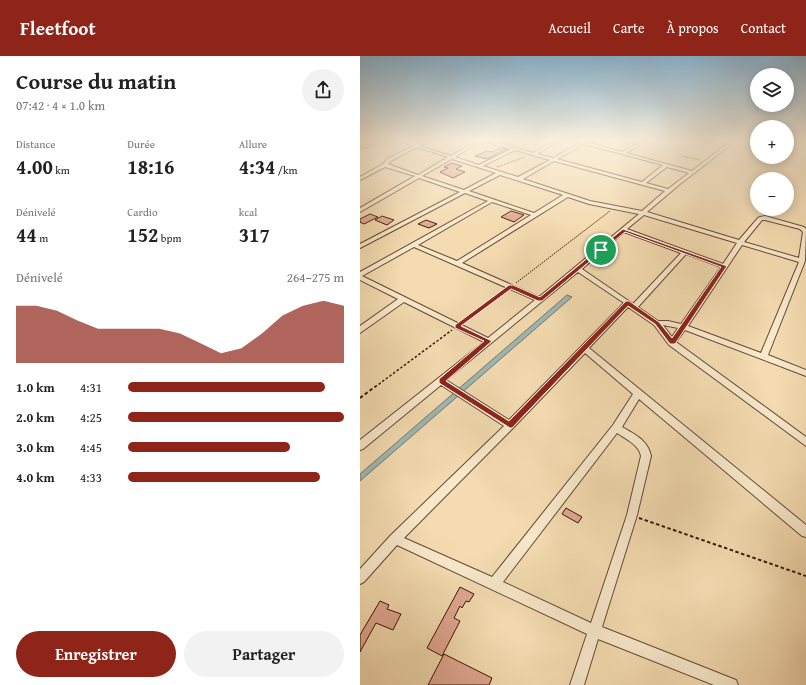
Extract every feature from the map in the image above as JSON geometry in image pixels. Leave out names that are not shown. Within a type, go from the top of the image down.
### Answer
[{"type":"street","points":[[360,179],[377,169]]},
{"type":"street","points":[[398,169],[535,215]]},
{"type":"street","points":[[360,210],[429,169]]},
{"type":"street","points":[[490,169],[568,195],[614,208],[643,213],[802,261]]},
{"type":"street","points":[[519,179],[537,169]]},
{"type":"street","points":[[588,169],[669,191]]},
{"type":"street","points":[[642,184],[661,169]]},
{"type":"street","points":[[682,169],[692,172]]},
{"type":"street","points":[[360,446],[578,269],[696,169]]},
{"type":"street","points":[[360,246],[500,173]]},
{"type":"street","points":[[458,263],[568,195]]},
{"type":"street","points":[[360,277],[492,201]]},
{"type":"street","points":[[672,343],[740,243],[762,218],[802,228],[806,232],[802,261],[763,357]]},
{"type":"street","points":[[624,230],[724,266]]},
{"type":"street","points":[[414,245],[540,300]]},
{"type":"street","points":[[360,578],[395,539],[510,425],[584,348],[685,252]]},
{"type":"street","points":[[578,269],[657,323],[672,343],[806,442]]},
{"type":"street","points":[[360,277],[402,300],[489,341]]},
{"type":"street","points":[[360,330],[402,300]]},
{"type":"street","points":[[657,323],[668,323],[684,327],[806,374]]},
{"type":"street","points":[[584,348],[806,532]]},
{"type":"street","points":[[441,381],[510,425]]},
{"type":"street","points":[[494,584],[616,428],[638,393]]},
{"type":"street","points":[[577,685],[632,515],[646,456],[646,450],[642,445],[616,428]]},
{"type":"street","points":[[395,539],[594,631],[731,685]]},
{"type":"path","points":[[360,398],[511,287],[614,208]]},
{"type":"path","points":[[632,515],[806,576]]},
{"type":"water","points":[[567,295],[572,297],[360,481],[360,474]]},
{"type":"building","points":[[445,169],[457,169],[465,172],[453,178],[440,172]]},
{"type":"building","points":[[511,211],[524,215],[514,222],[501,217]]},
{"type":"building","points":[[370,214],[378,217],[364,224],[360,222],[360,219]]},
{"type":"building","points":[[382,216],[394,220],[387,225],[375,220]]},
{"type":"building","points":[[426,220],[437,224],[429,228],[418,224]]},
{"type":"building","points":[[566,508],[582,517],[578,523],[562,514]]},
{"type":"building","points":[[460,587],[474,594],[469,602],[466,601],[462,608],[460,606],[454,618],[460,621],[442,656],[427,648]]},
{"type":"building","points":[[380,601],[389,605],[387,609],[401,614],[393,630],[376,623],[360,652],[360,635]]},
{"type":"building","points":[[444,654],[492,678],[489,685],[428,685]]},
{"type":"route","points":[[624,230],[724,266],[672,343],[657,323],[628,303],[543,389],[510,425],[441,381],[489,341],[457,326],[511,287],[540,300],[601,250],[624,230]]}]
